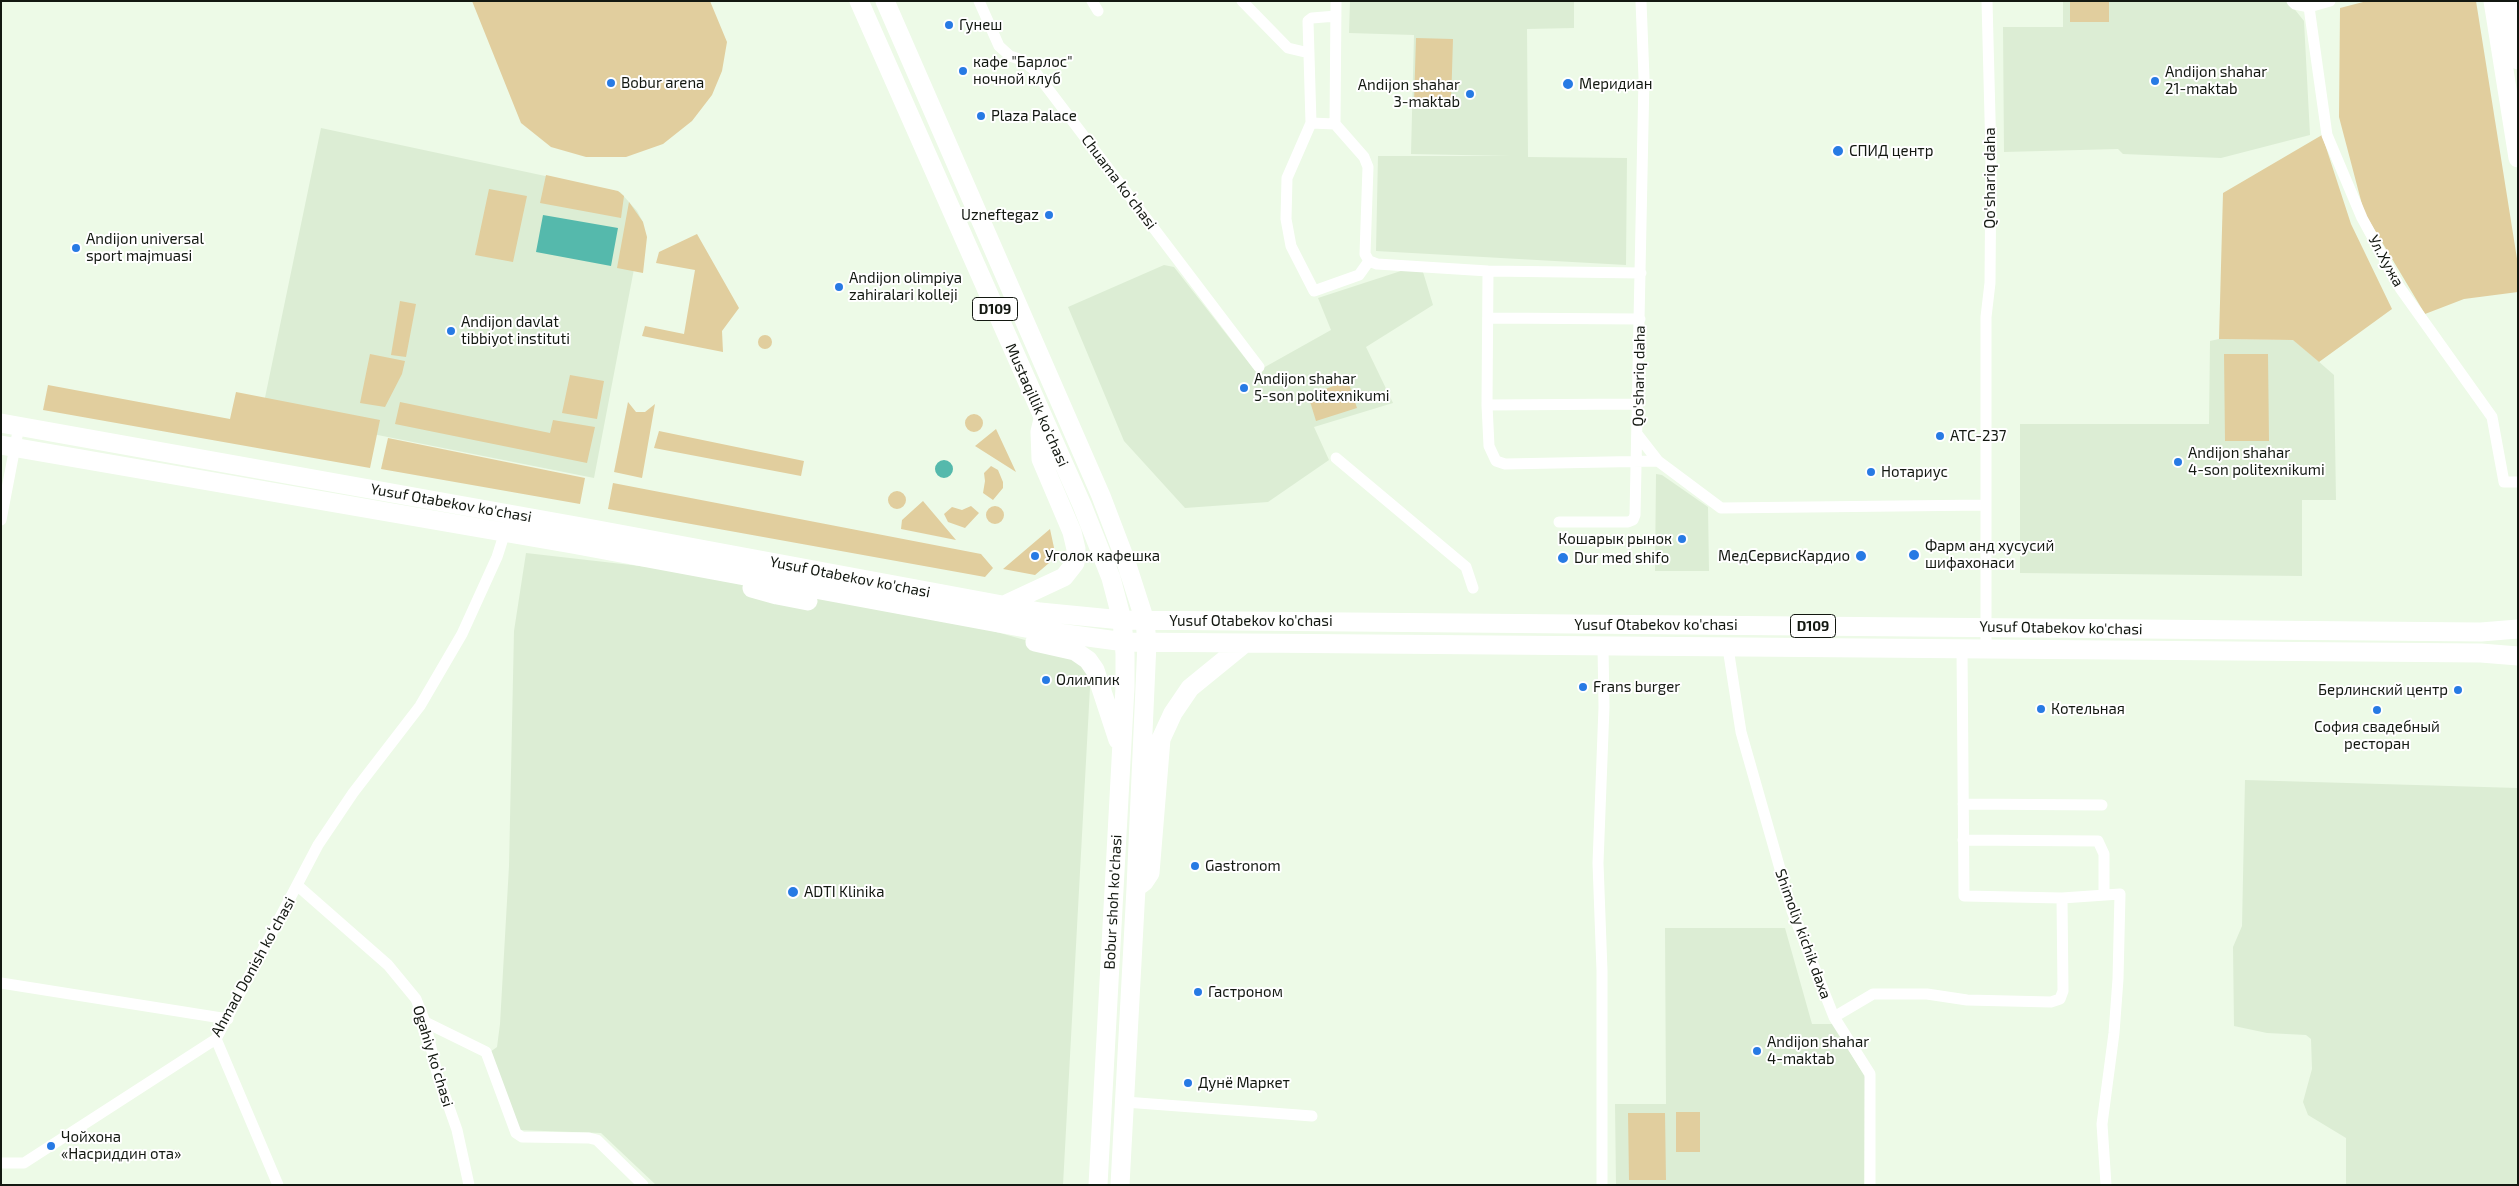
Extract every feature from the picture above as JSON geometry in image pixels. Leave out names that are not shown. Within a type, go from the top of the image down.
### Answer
[{"type":"main road","name":"Mustaqillik ko'chasi","points":[[859,1],[1112,578],[1122,620]]},
{"type":"main road","name":"Mustaqillik ko'chasi","points":[[885,1],[1101,496],[1125,558],[1145,621]]},
{"type":"main road","points":[[2492,1],[2515,117],[2518,158]]},
{"type":"main road","points":[[2507,1],[2518,60]]},
{"type":"main road","points":[[1004,605],[1064,577],[1075,563],[1076,549],[1072,532],[1040,459],[1040,432],[1043,419]]},
{"type":"main road","name":"Yusuf Otabekov ko'chasi","points":[[10,425],[593,529],[1040,612],[1122,620],[2481,632],[2518,629]]},
{"type":"main road","name":"Yusuf Otabekov ko'chasi","points":[[8,446],[505,532],[1036,630],[1125,642],[2518,656]]},
{"type":"main road","points":[[736,574],[749,586],[777,595],[1075,651],[1088,660],[1095,670],[1121,749]]},
{"type":"main road","name":"Bobur shoh ko'chasi","points":[[1098,1185],[1121,749],[1125,642],[1122,620]]},
{"type":"main road","name":"Bobur shoh ko'chasi","points":[[1120,1185],[1136,888],[1146,643],[1145,621]]},
{"type":"main road","points":[[1136,888],[1144,882],[1150,873],[1158,757],[1165,730],[1177,706],[1190,688],[1244,644]]},
{"type":"street","name":"Chuama koʻchasi","points":[[979,1],[999,46],[1010,56],[1022,60],[1032,70],[1259,367]]},
{"type":"street","points":[[1242,1],[1288,48],[1309,54]]},
{"type":"street","points":[[1336,1],[1335,124],[1364,157],[1368,167],[1365,254],[1369,261],[1377,264],[1488,271],[1641,273]]},
{"type":"street","name":"Qo'shariq daha","points":[[1641,1],[1644,78],[1637,434],[1658,461],[1721,508],[1985,505]]},
{"type":"street","name":"Qo'shariq daha","points":[[1986,650],[1986,317],[1990,284],[1991,156],[1987,1]]},
{"type":"street","points":[[2292,1],[2295,4],[2330,1]]},
{"type":"street","name":"Ул.Хужа","points":[[2309,4],[2327,135],[2362,218],[2400,288],[2492,418],[2504,482],[2518,482]]},
{"type":"street","points":[[1336,16],[1312,18],[1308,22],[1311,123],[1287,178],[1286,219],[1291,246],[1314,292],[1359,275],[1369,261]]},
{"type":"street","points":[[1311,123],[1335,124]]},
{"type":"street","points":[[1488,271],[1489,446],[1496,461],[1506,464],[1635,463],[1658,461]]},
{"type":"street","points":[[1489,318],[1640,319]]},
{"type":"street","points":[[1488,405],[1638,404]]},
{"type":"street","points":[[1,520],[10,425]]},
{"type":"street","points":[[1559,522],[1628,522],[1633,520],[1636,515],[1635,463],[1637,434]]},
{"type":"street","points":[[1336,458],[1466,567],[1473,588]]},
{"type":"street","name":"Ahmad Donish koʻchasi","points":[[1,1163],[24,1163],[216,1040],[318,845],[353,793],[420,706],[462,634],[497,557],[505,532]]},
{"type":"street","points":[[1602,1185],[1604,1078],[1602,924],[1598,863],[1604,707],[1603,647]]},
{"type":"street","name":"Shimoliy kichik daxa","points":[[1728,648],[1741,732],[1792,911],[1834,1017],[1870,1074],[1870,1185]]},
{"type":"street","points":[[1962,649],[1964,896],[2062,898],[2120,894],[2116,1015],[2102,1124],[2106,1185]]},
{"type":"street","points":[[1962,804],[2102,805]]},
{"type":"street","points":[[1963,840],[2098,841],[2104,854],[2104,895]]},
{"type":"street","name":"Ogahiy koʻchasi","points":[[298,886],[388,965],[416,999],[425,1022],[437,1073],[457,1130],[469,1185]]},
{"type":"street","points":[[1834,1017],[1873,994],[1927,994],[1967,1000],[2051,1002],[2060,999],[2063,991],[2062,898]]},
{"type":"street","points":[[1,982],[228,1019]]},
{"type":"street","points":[[425,1022],[486,1052],[516,1133],[522,1137],[588,1138],[597,1140],[643,1185]]},
{"type":"street","points":[[216,1040],[278,1185]]},
{"type":"street","points":[[1125,1102],[1312,1116]]},
{"type":"shaded area","name":"Bobur arena","points":[[472,1],[710,1],[727,42],[722,71],[712,95],[692,121],[663,144],[626,157],[586,157],[551,147],[521,123]]},
{"type":"shaded area","points":[[1350,1],[1574,1],[1574,28],[1527,29],[1528,157],[1627,158],[1626,265],[1376,251],[1378,156],[1511,156],[1411,154],[1414,35],[1349,33]]},
{"type":"shaded area","name":"Andijon shahar 21-maktab","points":[[2063,1],[2288,1],[2304,21],[2310,135],[2221,158],[2123,154],[2118,149],[2004,152],[2003,27],[2063,27]]},
{"type":"shaded area","points":[[2070,1],[2109,1],[2109,22],[2070,22]]},
{"type":"shaded area","points":[[2367,1],[2476,1],[2518,265],[2518,292],[2464,299],[2425,314],[2364,212],[2339,117],[2340,8]]},
{"type":"shaded area","points":[[1416,38],[1453,39],[1451,104],[1414,103]]},
{"type":"shaded area","name":"Andijon davlat tibbiyot instituti","points":[[321,128],[620,192],[637,211],[643,222],[594,478],[262,412]]},
{"type":"shaded area","points":[[2322,135],[2351,224],[2392,309],[2319,362],[2293,340],[2219,339],[2223,193]]},
{"type":"shaded area","points":[[546,175],[618,191],[624,196],[621,218],[540,203]]},
{"type":"shaded area","points":[[489,189],[527,196],[513,262],[475,255]]},
{"type":"shaded area","points":[[629,202],[643,222],[647,237],[643,273],[617,268]]},
{"type":"shaded area","points":[[697,234],[739,308],[722,331],[723,352],[642,336],[645,326],[684,334],[695,270],[656,263],[659,252]]},
{"type":"shaded area","name":"Andijon shahar 5-son politexnikumi","points":[[1164,265],[1174,267],[1256,372],[1331,330],[1318,298],[1407,269],[1423,272],[1433,305],[1366,347],[1393,403],[1314,427],[1329,460],[1268,502],[1185,508],[1124,441],[1068,307]]},
{"type":"shaded area","points":[[400,301],[416,304],[406,357],[391,355]]},
{"type":"shaded area","points":[[765,335],[770,337],[772,342],[770,347],[765,349],[760,347],[758,342],[760,337]]},
{"type":"shaded area","name":"Andijon shahar 4-son politexnikumi","points":[[2219,339],[2294,340],[2334,375],[2336,500],[2302,500],[2302,576],[2020,573],[2020,424],[2209,424],[2210,341]]},
{"type":"shaded area","points":[[370,354],[405,361],[402,374],[385,407],[360,403]]},
{"type":"shaded area","points":[[2224,354],[2268,354],[2269,441],[2225,441]]},
{"type":"shaded area","points":[[570,375],[604,381],[597,419],[562,413]]},
{"type":"shaded area","points":[[1348,381],[1357,408],[1316,421],[1308,395]]},
{"type":"shaded area","points":[[48,385],[230,419],[236,392],[380,420],[370,468],[43,410]]},
{"type":"shaded area","points":[[400,402],[550,433],[553,420],[595,427],[587,463],[395,424]]},
{"type":"shaded area","points":[[628,402],[636,412],[645,412],[655,404],[642,478],[614,472]]},
{"type":"shaded area","points":[[970,414],[978,414],[983,419],[981,430],[970,432],[965,427],[965,419]]},
{"type":"shaded area","points":[[996,429],[1016,472],[975,446]]},
{"type":"shaded area","points":[[659,431],[804,461],[801,476],[654,448]]},
{"type":"shaded area","points":[[388,438],[585,478],[580,504],[381,469]]},
{"type":"shaded area","points":[[991,466],[998,470],[1003,482],[1003,488],[993,500],[983,493],[984,473]]},
{"type":"shaded area","name":"Кошарык рынок","points":[[1656,474],[1662,475],[1708,507],[1709,571],[1655,571]]},
{"type":"shaded area","points":[[613,483],[981,554],[993,568],[985,577],[608,509]]},
{"type":"shaded area","points":[[893,491],[901,491],[906,496],[904,507],[893,509],[888,504],[888,496]]},
{"type":"shaded area","points":[[923,501],[956,540],[901,529],[902,520]]},
{"type":"shaded area","points":[[971,506],[979,513],[965,528],[948,522],[944,514],[952,507],[962,510]]},
{"type":"shaded area","points":[[991,506],[999,506],[1004,511],[1002,522],[991,524],[986,519],[986,511]]},
{"type":"shaded area","points":[[1050,529],[1056,557],[1035,575],[1003,569]]},
{"type":"shaded area","name":"ADTI Klinika","points":[[526,553],[666,569],[961,622],[1064,651],[1091,669],[1063,1185],[656,1185],[601,1133],[517,1130],[490,1052],[497,1047],[500,1024],[509,866],[514,631]]},
{"type":"shaded area","points":[[2245,780],[2518,788],[2518,1185],[2346,1185],[2346,1138],[2308,1115],[2303,1102],[2312,1069],[2311,1039],[2306,1035],[2267,1033],[2234,1026],[2233,947],[2242,926]]},
{"type":"shaded area","name":"Andijon shahar 4-maktab","points":[[1665,928],[1785,928],[1812,1024],[1833,1024],[1865,1077],[1864,1185],[1616,1185],[1615,1104],[1666,1104]]},
{"type":"shaded area","points":[[1676,1112],[1700,1112],[1700,1152],[1676,1152]]},
{"type":"shaded area","points":[[1628,1113],[1665,1113],[1666,1180],[1629,1180]]},
{"type":"water","points":[[543,215],[618,228],[611,266],[536,252]]},
{"type":"water","points":[[940,460],[948,460],[953,465],[951,476],[940,478],[935,473],[935,465]]},
{"type":"place","name":"Гунеш","points":[[949,25]]},
{"type":"place","name":"кафе \"Барлос\" ночной клуб","points":[[963,71]]},
{"type":"place","name":"Andijon shahar 21-maktab","points":[[2155,81]]},
{"type":"place","name":"Bobur arena","points":[[611,83]]},
{"type":"place","name":"Меридиан","points":[[1568,84]]},
{"type":"place","name":"Andijon shahar 3-maktab","points":[[1470,94]]},
{"type":"place","name":"Plaza Palace","points":[[981,116]]},
{"type":"place","name":"СПИД центр","points":[[1838,151]]},
{"type":"place","name":"Uzneftegaz","points":[[1049,215]]},
{"type":"place","name":"Andijon universal sport majmuasi","points":[[76,248]]},
{"type":"place","name":"Andijon olimpiya zahiralari kolleji","points":[[839,287]]},
{"type":"place","name":"Andijon davlat tibbiyot instituti","points":[[451,331]]},
{"type":"place","name":"Andijon shahar 5-son politexnikumi","points":[[1244,388]]},
{"type":"place","name":"АТС-237","points":[[1940,436]]},
{"type":"place","name":"Andijon shahar 4-son politexnikumi","points":[[2178,462]]},
{"type":"place","name":"Нотариус","points":[[1871,472]]},
{"type":"place","name":"Кошарык рынок","points":[[1682,539]]},
{"type":"place","name":"Фарм анд хусусий шифахонаси","points":[[1914,555]]},
{"type":"place","name":"Уголок кафешка","points":[[1035,556]]},
{"type":"place","name":"МедСервисКардио","points":[[1861,556]]},
{"type":"place","name":"Dur med shifo","points":[[1563,558]]},
{"type":"place","name":"Олимпик","points":[[1046,680]]},
{"type":"place","name":"Frans burger","points":[[1583,687]]},
{"type":"place","name":"Берлинский центр","points":[[2458,690]]},
{"type":"place","name":"Котельная","points":[[2041,709]]},
{"type":"place","name":"София свадебный ресторан","points":[[2377,710]]},
{"type":"place","name":"Gastronom","points":[[1195,866]]},
{"type":"place","name":"ADTI Klinika","points":[[793,892]]},
{"type":"place","name":"Гастроном","points":[[1198,992]]},
{"type":"place","name":"Andijon shahar 4-maktab","points":[[1757,1051]]},
{"type":"place","name":"Дунё Маркет","points":[[1188,1083]]},
{"type":"place","name":"Чойхона «Насриддин ота»","points":[[51,1146]]}]
